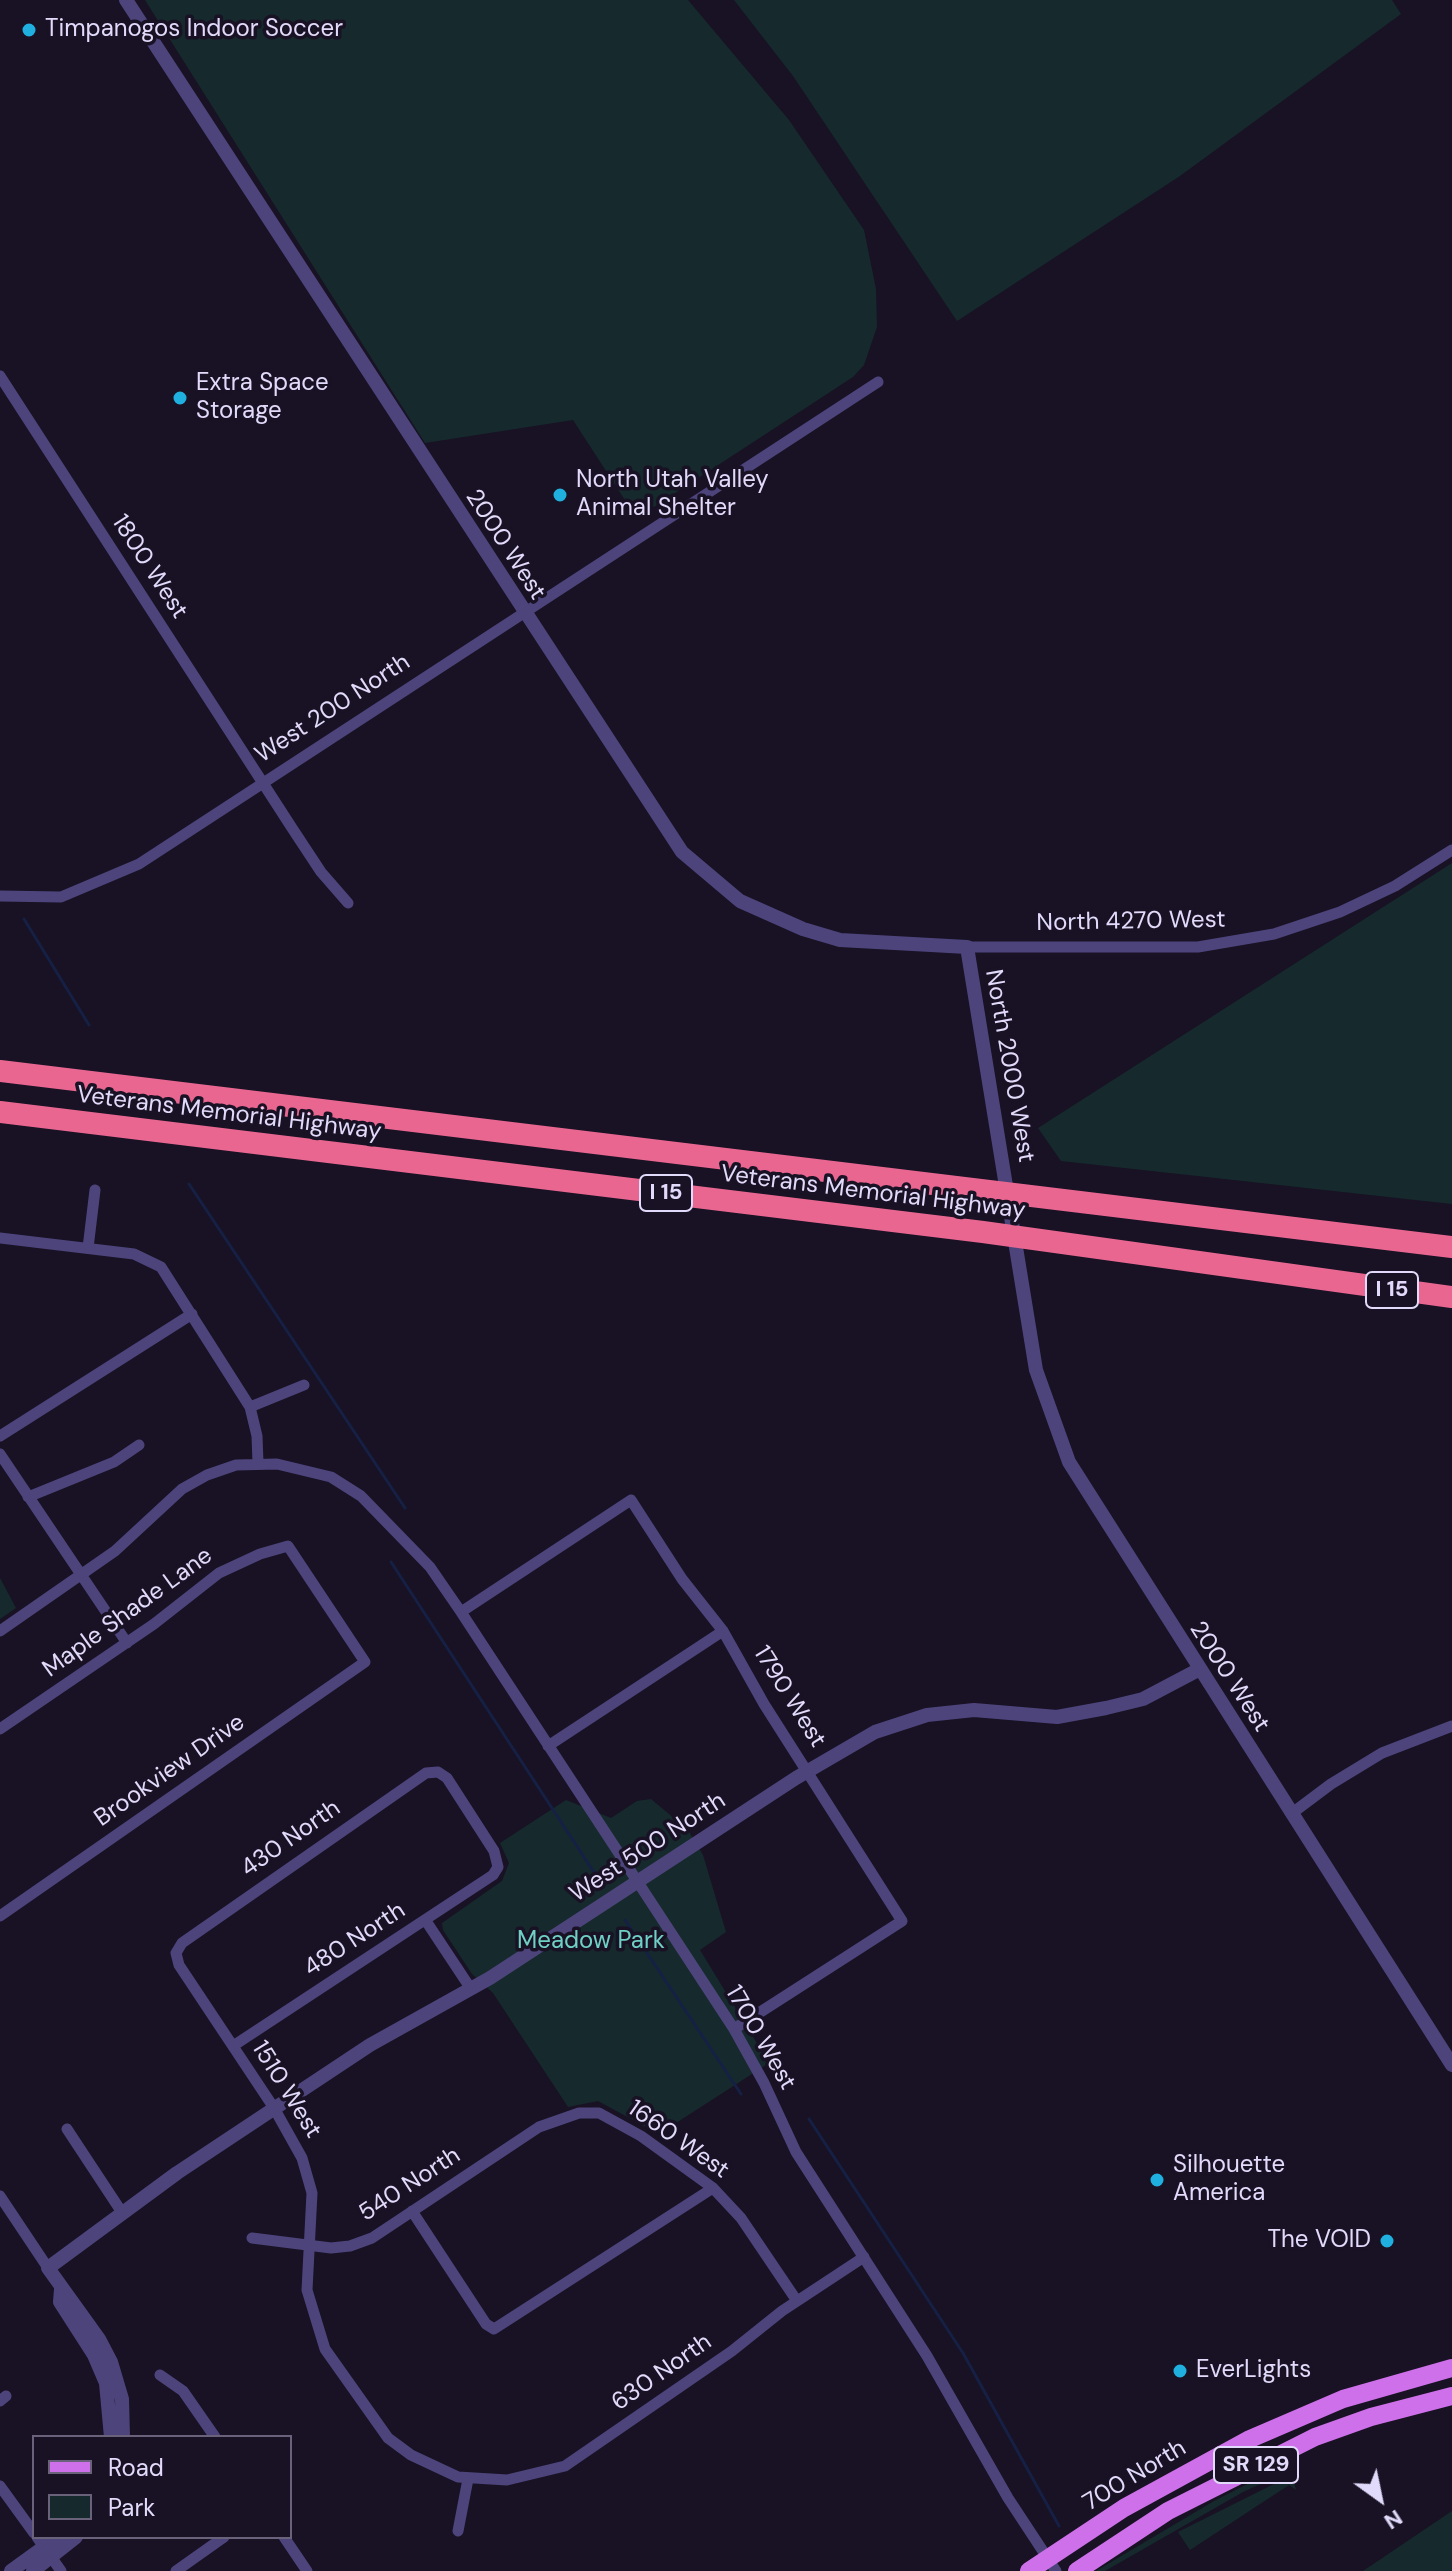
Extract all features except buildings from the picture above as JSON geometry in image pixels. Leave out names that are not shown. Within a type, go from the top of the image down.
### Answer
[{"type":"highway","name":"Veterans Memorial Highway","points":[[0,1071],[1452,1247]]},
{"type":"highway","name":"Veterans Memorial Highway","points":[[0,1112],[968,1230],[1452,1297]]},
{"type":"main road","name":"700 North","points":[[1029,2571],[1052,2564],[1124,2508],[1250,2439],[1343,2399],[1452,2368]]},
{"type":"main road","name":"700 North","points":[[1077,2571],[1187,2501],[1315,2437],[1371,2417],[1452,2396]]},
{"type":"street","name":"2000 West","points":[[126,0],[522,612],[682,852],[718,885],[764,915],[840,940],[967,947]]},
{"type":"street","name":"1800 West","points":[[0,376],[321,872],[348,903]]},
{"type":"street","name":"West 200 North","points":[[0,896],[61,897],[128,870],[878,382]]},
{"type":"street","name":"North 4270 West","points":[[967,947],[1198,947],[1274,934],[1340,912],[1395,886],[1452,850]]},
{"type":"street","name":"North 2000 West","points":[[967,947],[1023,1288]]},
{"type":"street","points":[[88,1248],[95,1190]]},
{"type":"street","points":[[0,1238],[141,1256],[155,1262],[167,1273],[250,1407],[257,1436],[258,1463]]},
{"type":"street","name":"2000 West","points":[[1023,1288],[1036,1370],[1069,1462],[1198,1670],[1452,2065]]},
{"type":"street","points":[[0,1436],[192,1314]]},
{"type":"street","points":[[250,1407],[304,1385]]},
{"type":"street","points":[[28,1497],[114,1462],[139,1445]]},
{"type":"street","points":[[0,1454],[127,1643]]},
{"type":"street","name":"1700 West","points":[[0,1631],[80,1577],[142,1530],[182,1489],[207,1475],[258,1463],[301,1467],[331,1477],[361,1496],[406,1539],[461,1612],[734,2029],[764,2083],[796,2152],[927,2356],[1008,2498],[1052,2564]]},
{"type":"street","name":"1790 West","points":[[461,1612],[631,1500],[682,1579],[723,1631],[764,1704],[809,1770],[902,1921],[734,2029]]},
{"type":"street","name":"Maple Shade Lane","points":[[0,1729],[127,1643],[219,1573],[260,1554],[288,1546],[365,1662]]},
{"type":"street","points":[[548,1746],[723,1631]]},
{"type":"street","name":"Brookview Drive","points":[[0,1916],[365,1662]]},
{"type":"street","name":"West 500 North","points":[[48,2268],[274,2108],[370,2045],[471,1989],[809,1770],[875,1732],[927,1715],[974,1710],[1057,1717],[1143,1699],[1198,1670]]},
{"type":"street","points":[[1291,1814],[1331,1784],[1382,1753],[1452,1726]]},
{"type":"street","name":"480 North","points":[[233,2046],[426,1921],[485,1881],[498,1867],[494,1851],[447,1778],[438,1772]]},
{"type":"street","name":"430 North","points":[[176,1953],[182,1943],[347,1826],[426,1773],[438,1772]]},
{"type":"street","points":[[426,1921],[471,1989]]},
{"type":"street","name":"1510 West","points":[[176,1953],[179,1965],[274,2108],[302,2158],[312,2193],[307,2290],[314,2322],[338,2369],[388,2438],[436,2469],[468,2479]]},
{"type":"street","name":"540 North","points":[[252,2238],[350,2246],[372,2238],[539,2127],[579,2113]]},
{"type":"street","name":"1660 West","points":[[579,2113],[599,2113],[641,2136],[713,2188],[741,2218],[797,2301]]},
{"type":"street","points":[[67,2129],[123,2214]]},
{"type":"street","points":[[412,2211],[491,2328],[499,2327],[713,2188]]},
{"type":"street","points":[[0,2196],[111,2362],[122,2399],[123,2435]]},
{"type":"street","name":"630 North","points":[[468,2479],[526,2478],[565,2466],[864,2257]]},
{"type":"street","points":[[61,2289],[60,2302],[94,2355],[106,2383],[111,2435]]},
{"type":"street","points":[[160,2375],[183,2391],[214,2435]]},
{"type":"street","points":[[458,2531],[468,2479]]},
{"type":"street","points":[[0,2486],[32,2530]]},
{"type":"street","points":[[11,2571],[42,2544],[66,2539]]},
{"type":"street","points":[[176,2571],[221,2539]]},
{"type":"street","points":[[285,2539],[307,2571]]},
{"type":"street","points":[[33,2571],[42,2544]]},
{"type":"street","points":[[42,2544],[61,2571]]},
{"type":"green space","points":[[145,0],[688,0],[789,120],[864,230],[876,289],[877,327],[864,365],[853,377],[640,516],[634,514],[573,420],[425,443]]},
{"type":"green space","points":[[734,0],[1392,0],[1401,14],[1180,176],[957,321],[793,76]]},
{"type":"green space","points":[[1452,863],[1452,1204],[1061,1161],[1038,1128]]},
{"type":"green space","points":[[0,1578],[16,1608],[0,1619]]},
{"type":"green space","name":"Meadow Park","points":[[651,1799],[688,1830],[703,1855],[726,1932],[700,1950],[769,2063],[659,2134],[598,2101],[568,2107],[493,1993],[472,1974],[443,1930],[442,1923],[502,1881],[509,1863],[500,1843],[566,1800],[611,1818],[637,1801]]},
{"type":"green space","points":[[1281,2467],[1287,2472],[1243,2492],[1105,2571],[1096,2571],[1214,2501]]},
{"type":"green space","points":[[1292,2475],[1296,2490],[1289,2485],[1190,2550],[1178,2532]]},
{"type":"green space","points":[[1452,2511],[1452,2571],[1363,2571]]},
{"type":"waterway","points":[[24,919],[89,1025]]},
{"type":"waterway","points":[[189,1184],[405,1508]]},
{"type":"waterway","points":[[391,1562],[599,1880]]},
{"type":"waterway","points":[[625,1920],[741,2094]]},
{"type":"waterway","points":[[809,2119],[963,2353],[1059,2526]]},
{"type":"place","name":"Timpanogos Indoor Soccer","points":[[29,30]]},
{"type":"place","name":"Extra Space Storage","points":[[180,398]]},
{"type":"place","name":"North Utah Valley Animal Shelter","points":[[560,495]]},
{"type":"place","name":"Silhouette America","points":[[1157,2180]]},
{"type":"place","name":"The VOID","points":[[1387,2241]]},
{"type":"place","name":"EverLights","points":[[1180,2371]]}]
